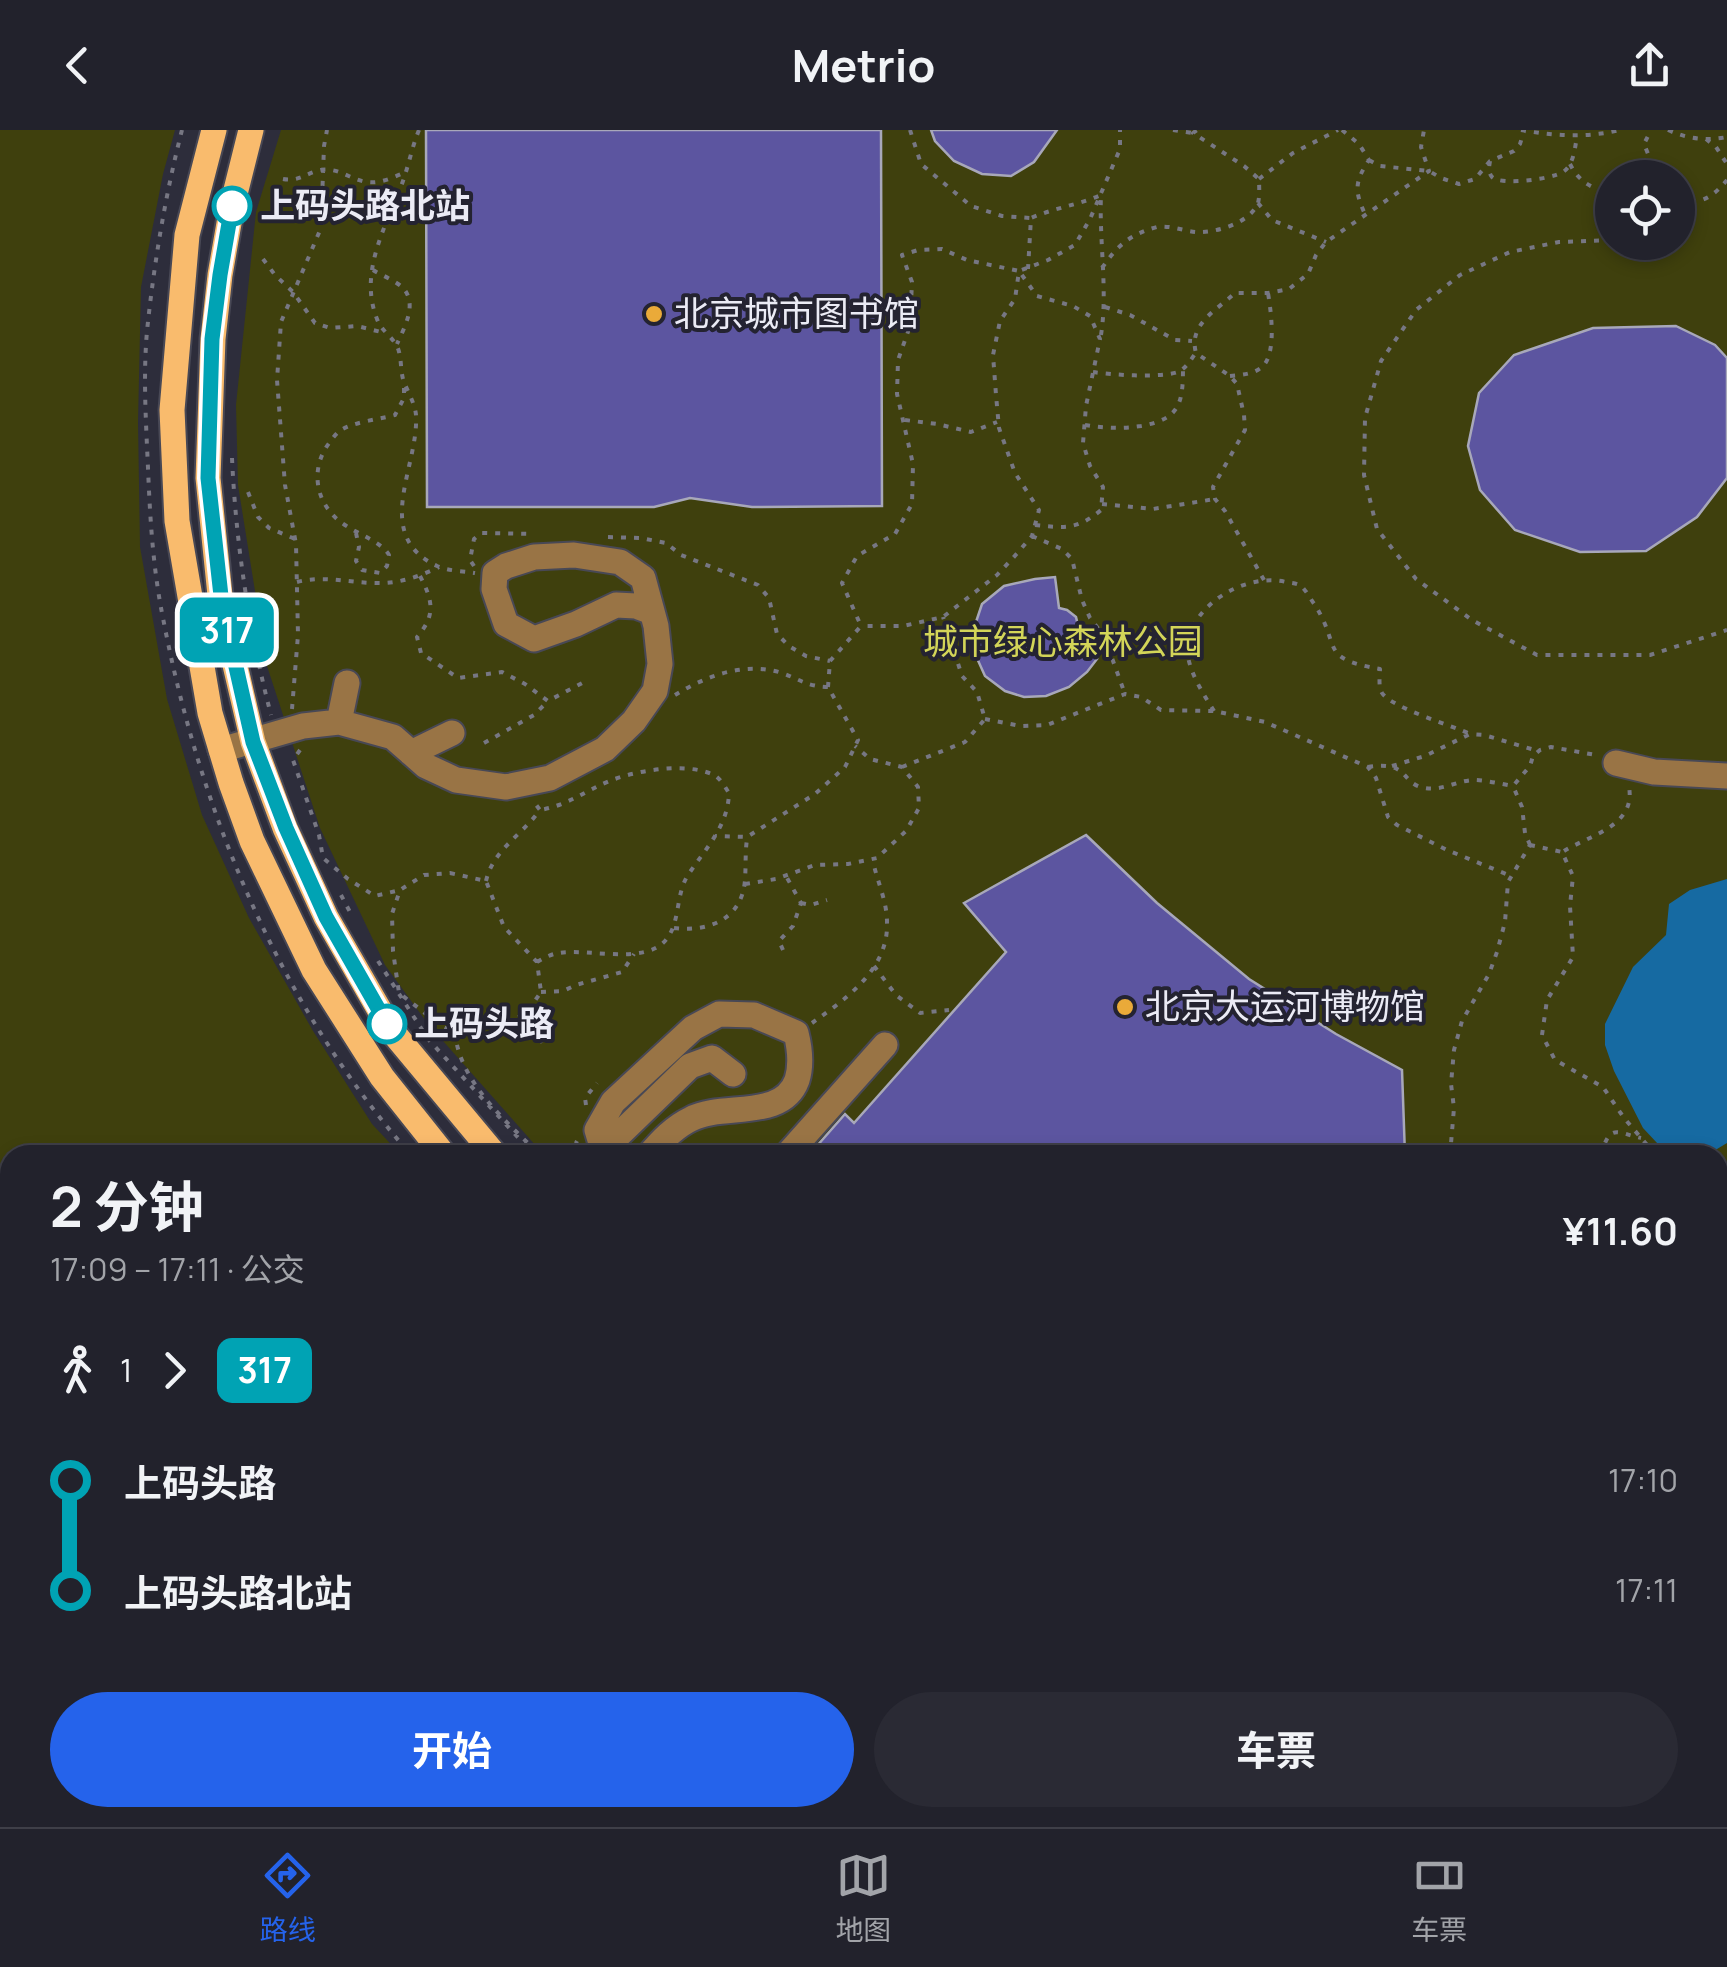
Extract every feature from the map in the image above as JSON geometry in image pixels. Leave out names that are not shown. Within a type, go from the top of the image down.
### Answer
[{"type":"main road","points":[[214,130],[188,236],[172,410],[177,521],[210,713],[252,841],[314,970],[382,1077],[436,1145]]},
{"type":"main road","points":[[251,130],[232,206],[212,339],[208,478],[222,605],[265,739],[286,828],[326,917],[391,1030],[487,1145]]},
{"type":"street","points":[[221,750],[303,726],[339,722],[393,737],[426,766],[456,780],[506,787],[550,778],[605,749],[634,722],[654,691],[660,664],[652,612],[644,578],[620,562],[574,555],[534,557],[496,573],[494,589],[506,624],[534,639],[616,605],[652,612]]},
{"type":"street","points":[[339,722],[347,682]]},
{"type":"street","points":[[411,752],[452,733]]},
{"type":"street","points":[[1616,763],[1654,772],[1727,776]]},
{"type":"street","points":[[601,1145],[596,1130],[613,1102],[694,1028],[720,1014],[754,1015],[796,1033],[799,1073],[792,1092],[774,1105],[716,1111],[690,1119],[658,1145]]},
{"type":"street","points":[[796,1145],[885,1046]]},
{"type":"street","points":[[611,1145],[690,1066],[712,1058],[733,1074]]},
{"type":"path","points":[[292,714],[298,635],[296,582],[277,380],[281,322],[321,228],[327,130]]},
{"type":"path","points":[[397,344],[377,320],[370,293],[379,237],[419,130]]},
{"type":"path","points":[[910,130],[922,164],[972,206],[1002,216],[1031,218],[1101,196]]},
{"type":"path","points":[[861,626],[842,583],[857,556],[895,534],[912,504],[914,464],[897,394],[898,360],[910,326],[912,282],[902,255],[942,250],[967,260],[1020,271],[1075,245],[1120,148],[1120,130]]},
{"type":"path","points":[[1173,130],[1195,132],[1259,179]]},
{"type":"path","points":[[1259,179],[1293,153],[1340,130],[1380,166],[1428,172],[1459,184],[1475,178],[1490,161],[1514,151],[1520,144],[1522,130],[1577,136],[1620,130]]},
{"type":"path","points":[[1424,130],[1422,147],[1428,172]]},
{"type":"path","points":[[1650,160],[1644,144],[1651,130]]},
{"type":"path","points":[[1668,130],[1685,138],[1727,136]]},
{"type":"path","points":[[1490,161],[1489,170],[1502,182],[1548,178],[1564,172],[1570,164],[1577,136]]},
{"type":"path","points":[[1706,140],[1727,164]]},
{"type":"path","points":[[1365,214],[1358,198],[1357,180],[1369,160]]},
{"type":"path","points":[[1570,164],[1576,176],[1595,188]]},
{"type":"path","points":[[283,180],[295,182],[323,170],[368,182],[389,180],[406,172]]},
{"type":"path","points":[[1264,580],[1216,499],[1213,487],[1245,430],[1237,384],[1196,352],[1193,341],[1197,329],[1235,293],[1290,290],[1308,274],[1326,242],[1428,172]]},
{"type":"path","points":[[1102,268],[1116,247],[1139,234],[1162,226],[1198,232],[1222,229],[1246,217],[1258,203],[1259,179]]},
{"type":"path","points":[[1695,203],[1714,194],[1727,180]]},
{"type":"path","points":[[1035,525],[1064,528],[1084,524],[1101,510],[1103,487],[1090,466],[1083,443],[1105,307],[1101,196]]},
{"type":"path","points":[[1258,203],[1272,220],[1326,242]]},
{"type":"path","points":[[1028,269],[1031,218]]},
{"type":"path","points":[[1595,241],[1560,242],[1510,252],[1460,275],[1416,310],[1382,362],[1366,418],[1364,475],[1377,529],[1416,579],[1472,620],[1537,655],[1650,655],[1727,630]]},
{"type":"path","points":[[262,258],[315,323],[330,328],[358,326],[384,333]]},
{"type":"path","points":[[373,270],[403,288],[410,302],[408,320],[397,344],[416,413],[401,518],[412,549],[439,567],[495,576]]},
{"type":"path","points":[[1020,271],[1038,296],[1073,306],[1090,316],[1100,339]]},
{"type":"path","points":[[715,836],[747,837],[816,794],[845,767],[858,740],[828,687],[830,661],[861,626],[903,626],[943,617],[997,575],[1032,536],[1038,510],[1015,473],[998,422],[993,355],[1000,320],[1015,300],[1020,271]]},
{"type":"path","points":[[1230,376],[1260,369],[1268,361],[1272,339],[1268,293]]},
{"type":"path","points":[[1105,307],[1130,315],[1174,340],[1193,341]]},
{"type":"path","points":[[1094,372],[1176,372],[1196,352]]},
{"type":"path","points":[[1084,425],[1105,429],[1163,422],[1178,405],[1183,368]]},
{"type":"path","points":[[356,533],[356,561],[362,570],[380,573],[387,566],[389,555],[383,545],[356,533],[331,514],[317,486],[318,466],[323,451],[340,430],[395,414],[404,398],[404,380]]},
{"type":"path","points":[[904,420],[971,432],[998,422]]},
{"type":"path","points":[[232,451],[234,506],[265,739]]},
{"type":"path","points":[[248,492],[258,517],[269,528],[294,539]]},
{"type":"path","points":[[1102,504],[1152,509],[1216,499]]},
{"type":"path","points":[[1032,536],[1062,549],[1072,559],[1082,600],[1104,636],[1125,694]]},
{"type":"path","points":[[296,582],[314,578],[380,584],[420,576],[439,567]]},
{"type":"path","points":[[420,576],[432,604],[428,625],[417,637],[421,652],[458,678],[502,672],[548,701]]},
{"type":"path","points":[[1214,711],[1187,657],[1190,629],[1228,592],[1246,583],[1282,580],[1301,586],[1323,619],[1338,657],[1380,669],[1384,695],[1404,708],[1470,734],[1539,751]]},
{"type":"path","points":[[943,617],[962,676],[977,692],[985,719]]},
{"type":"path","points":[[676,694],[742,668],[780,672],[810,686],[828,687]]},
{"type":"path","points":[[484,743],[586,681]]},
{"type":"path","points":[[985,719],[1034,727],[1046,725],[1125,694],[1161,710],[1214,711],[1265,722],[1368,767],[1392,766],[1425,756],[1470,734]]},
{"type":"path","points":[[855,746],[870,759],[902,767],[966,742],[985,719]]},
{"type":"path","points":[[302,745],[292,760],[319,835],[323,858],[348,879],[375,896],[400,890],[424,875],[450,872],[486,881]]},
{"type":"path","points":[[1513,786],[1530,766],[1533,756],[1550,747],[1600,756],[1616,763],[1624,772],[1631,797],[1623,817],[1562,852],[1530,845]]},
{"type":"path","points":[[1392,766],[1425,788],[1476,780],[1513,786]]},
{"type":"path","points":[[455,1032],[462,1026],[491,1026],[525,1015],[541,992],[538,962],[504,926],[486,881],[496,856],[540,810],[560,807],[611,780],[638,772],[677,767],[716,776],[729,792],[729,811],[684,882],[674,928],[663,944],[635,953],[554,953],[538,962]]},
{"type":"path","points":[[745,884],[786,876],[814,865],[877,858],[906,830],[919,808],[918,787],[902,767]]},
{"type":"path","points":[[1368,767],[1376,778],[1388,816],[1397,824],[1446,850],[1511,876]]},
{"type":"path","points":[[1451,1145],[1454,1050],[1462,1020],[1497,952],[1505,922],[1508,882],[1530,845],[1513,786]]},
{"type":"path","points":[[532,799],[540,810]]},
{"type":"path","points":[[308,824],[329,870]]},
{"type":"path","points":[[674,928],[712,926],[737,907],[745,884],[747,837]]},
{"type":"path","points":[[1562,852],[1573,876],[1573,956],[1546,1000],[1542,1035],[1555,1060],[1603,1087],[1647,1145]]},
{"type":"path","points":[[808,1026],[867,978],[883,952],[888,924],[872,859]]},
{"type":"path","points":[[786,876],[801,904]]},
{"type":"path","points":[[337,888],[355,922]]},
{"type":"path","points":[[400,890],[392,914],[399,993],[443,1028],[455,1032]]},
{"type":"path","points":[[801,904],[826,900]]},
{"type":"path","points":[[783,950],[779,940],[792,926],[801,904]]},
{"type":"path","points":[[372,952],[428,1039],[528,1145]]},
{"type":"path","points":[[541,992],[564,991],[622,972],[635,953]]},
{"type":"path","points":[[874,966],[896,996],[920,1014],[949,1010]]},
{"type":"path","points":[[530,1008],[544,1022],[546,1036],[535,1046]]},
{"type":"path","points":[[455,1032],[461,1058],[481,1092],[528,1145]]},
{"type":"path","points":[[1603,1145],[1614,1132],[1623,1130],[1641,1138]]},
{"type":"green space","points":[[0,130],[175,130],[141,287],[138,422],[140,547],[167,699],[202,815],[249,918],[313,1031],[372,1124],[392,1145],[0,1145]]},
{"type":"green space","name":"城市绿心森林公园","points":[[281,130],[1727,130],[1727,1145],[535,1145],[428,1024],[385,965],[320,828],[267,666],[238,485],[236,405],[256,212]]},
{"type":"water","points":[[1727,879],[1727,1143],[1724,1145],[1658,1144],[1643,1128],[1605,1045],[1605,1024],[1633,967],[1666,935],[1669,904],[1690,890]]},
{"type":"building","name":"北京城市图书馆","points":[[426,130],[881,130],[882,506],[752,507],[690,498],[654,507],[427,507]]},
{"type":"building","points":[[931,130],[1057,130],[1034,162],[1011,176],[982,174],[954,161],[935,141]]},
{"type":"building","points":[[1676,326],[1715,345],[1727,358],[1727,478],[1697,517],[1646,551],[1580,552],[1515,530],[1480,490],[1468,446],[1479,393],[1514,355],[1593,328]]},
{"type":"building","points":[[1055,577],[1059,608],[1076,617],[1079,630],[1075,640],[1097,659],[1069,687],[1046,696],[1024,697],[1005,691],[985,676],[976,656],[973,631],[982,604],[1004,586]]},
{"type":"building","name":"北京大运河博物馆","points":[[1086,835],[1157,903],[1249,979],[1402,1070],[1405,1145],[818,1145],[845,1114],[854,1123],[1006,952],[964,903]]},
{"type":"bus line","name":"317","points":[[232,206],[212,339],[208,478],[222,605],[253,742],[286,828],[326,917],[387,1024]]},
{"type":"place","name":"上码头路北站","points":[[232,206]]},
{"type":"place","name":"北京城市图书馆","points":[[654,314]]},
{"type":"place","name":"北京大运河博物馆","points":[[1125,1007]]},
{"type":"place","name":"上码头路","points":[[387,1024]]}]
